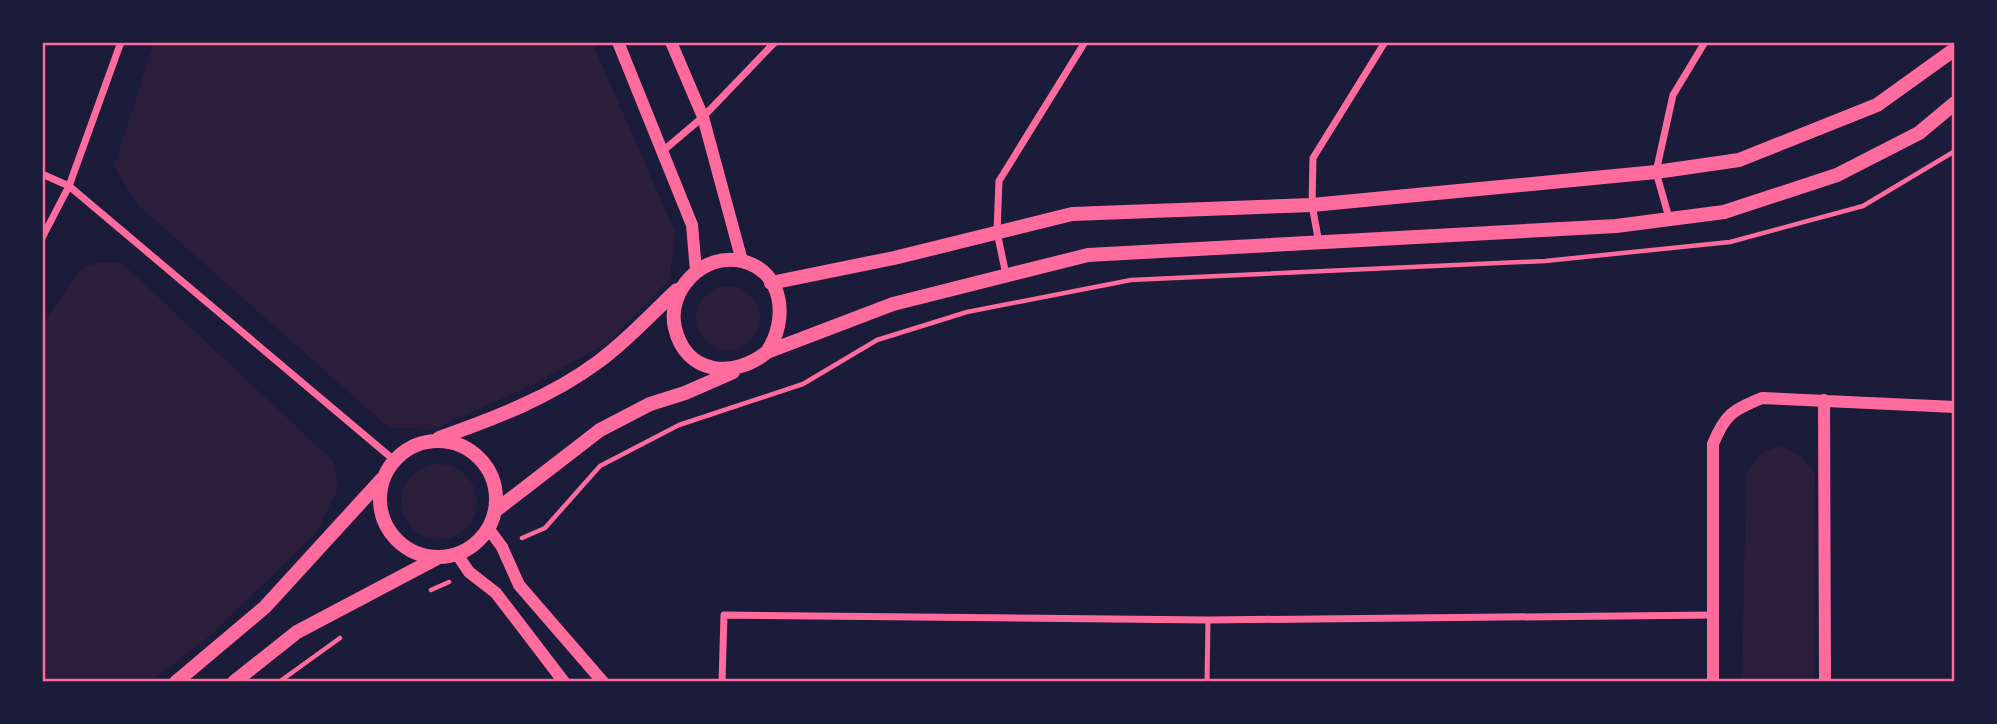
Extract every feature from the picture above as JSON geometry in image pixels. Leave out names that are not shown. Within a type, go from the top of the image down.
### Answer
[{"type":"main road","points":[[771,283],[1072,214],[1312,205],[1656,172],[1739,160],[1877,105],[1955,48]]},
{"type":"main road","points":[[767,352],[893,304],[1088,256],[1616,226],[1724,212],[1837,175],[1919,133],[1955,103]]},
{"type":"main road","points":[[176,682],[265,607],[383,478],[394,460],[417,444],[489,421],[559,386],[599,362],[696,271],[722,261],[742,261],[771,283],[779,299],[782,318],[778,337],[755,363],[685,393],[650,404],[600,430],[495,511]]},
{"type":"main road","points":[[683,284],[675,301],[673,320],[677,338],[688,353],[703,365],[720,370],[739,369]]},
{"type":"main road","points":[[234,682],[298,632],[439,557],[457,554],[480,539],[495,511],[496,492],[491,474],[481,459],[466,447],[449,441],[431,441]]},
{"type":"main road","points":[[383,478],[379,497],[389,533],[411,550],[439,557]]},
{"type":"street","points":[[42,238],[69,186],[121,42]]},
{"type":"street","points":[[618,42],[664,150],[692,225],[696,271]]},
{"type":"street","points":[[671,42],[704,117],[742,261]]},
{"type":"street","points":[[664,150],[704,117],[775,42]]},
{"type":"street","points":[[1006,276],[997,232],[999,181],[1085,42]]},
{"type":"street","points":[[1319,243],[1312,205],[1313,158],[1385,42]]},
{"type":"street","points":[[1669,218],[1656,172],[1672,95],[1705,42]]},
{"type":"street","points":[[42,174],[69,186],[394,460]]},
{"type":"street","points":[[1713,682],[1713,444],[1721,423],[1734,410],[1762,398],[1955,407]]},
{"type":"street","points":[[1824,400],[1825,682]]},
{"type":"street","points":[[488,528],[502,547],[519,585],[603,682]]},
{"type":"street","points":[[457,554],[469,572],[496,593],[564,682]]},
{"type":"street","points":[[722,682],[724,615],[1208,620],[1715,615]]},
{"type":"lane","points":[[1207,682],[1208,620]]},
{"type":"path","points":[[502,547],[545,528],[600,466],[679,425],[803,384],[877,340],[967,312],[1131,280],[1545,261],[1730,242],[1863,206],[1955,151]]},
{"type":"path","points":[[422,594],[469,572]]},
{"type":"path","points":[[279,682],[316,653],[351,632]]},
{"type":"shaded area","points":[[154,42],[592,42],[676,234],[669,280],[608,343],[524,389],[433,429],[389,428],[139,206],[114,167]]},
{"type":"shaded area","points":[[101,262],[122,263],[333,461],[339,486],[317,532],[210,636],[150,682],[42,682],[42,325],[81,268]]},
{"type":"shaded area","points":[[728,286],[746,292],[754,300],[760,318],[754,336],[746,344],[728,350],[710,344],[702,336],[696,318],[702,300],[710,292]]},
{"type":"shaded area","points":[[1779,446],[1798,454],[1815,472],[1813,682],[1742,682],[1746,475],[1759,454]]},
{"type":"shaded area","points":[[439,464],[453,467],[466,475],[474,488],[477,502],[474,516],[466,529],[453,537],[439,540],[425,537],[412,529],[404,516],[401,502],[404,488],[412,475],[425,467]]}]
